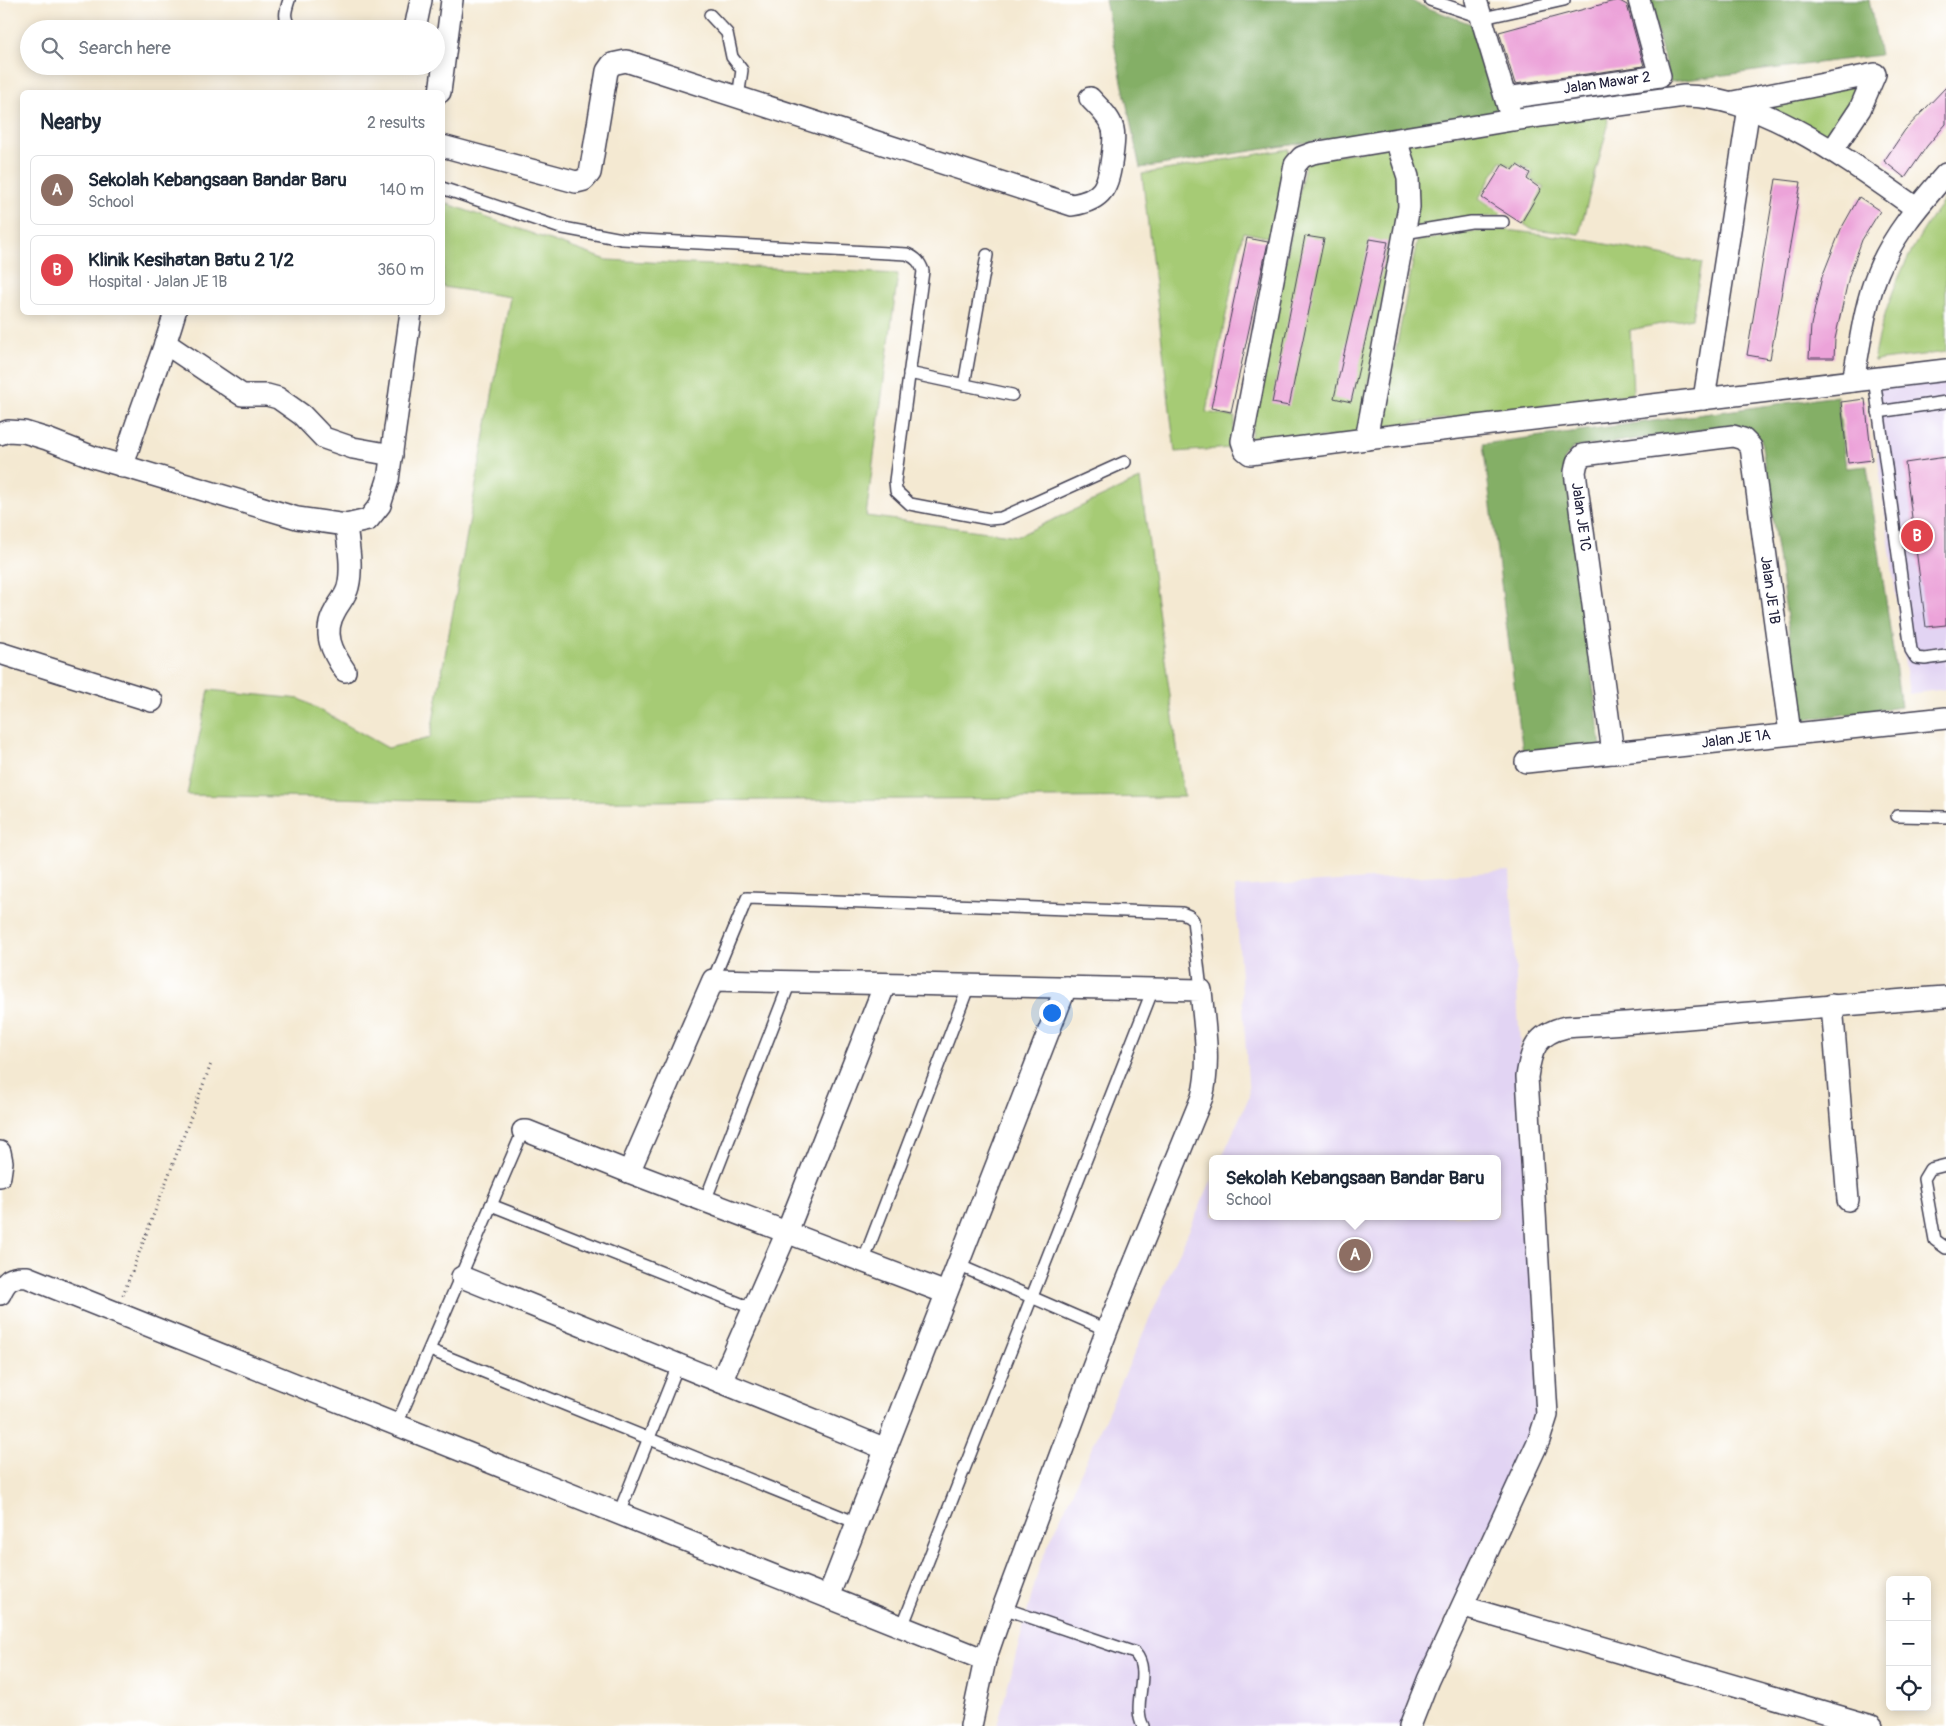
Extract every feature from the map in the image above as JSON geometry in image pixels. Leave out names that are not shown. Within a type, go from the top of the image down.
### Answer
[{"type":"street","points":[[417,20],[421,0]]},
{"type":"street","points":[[445,34],[452,0]]},
{"type":"street","name":"Jalan Mawar 2","points":[[1506,98],[1660,76],[1639,0]]},
{"type":"street","points":[[1480,9],[1512,120]]},
{"type":"street","points":[[445,147],[576,182],[584,180],[590,173],[604,82],[612,64],[626,61],[1072,206],[1094,199],[1105,189],[1110,177],[1113,129],[1107,116],[1090,98]]},
{"type":"street","points":[[1740,105],[1875,74],[1860,108],[1832,151]]},
{"type":"street","points":[[440,75],[440,90]]},
{"type":"street","points":[[1916,208],[1832,151],[1740,105],[1709,97],[1684,96],[1512,120],[1313,153],[1302,157],[1295,165],[1242,441],[1245,450],[1250,454],[1946,370]]},
{"type":"street","points":[[1704,399],[1740,105]]},
{"type":"street","points":[[1366,439],[1410,192],[1408,177],[1396,140]]},
{"type":"street","points":[[1853,381],[1869,300],[1878,272],[1916,208],[1946,174]]},
{"type":"street","points":[[123,467],[137,420],[166,343],[174,315]]},
{"type":"street","points":[[0,434],[8,431],[24,432],[123,467],[297,518],[346,525],[368,520],[380,505],[388,480],[411,315]]},
{"type":"street","points":[[166,343],[242,394],[278,398],[302,415],[324,438],[354,448],[392,456]]},
{"type":"street","name":"Jalan JE 1C","points":[[1613,753],[1574,472],[1577,462],[1583,455],[1733,436],[1743,439],[1751,447]]},
{"type":"street","name":"Jalan JE 1B","points":[[1751,447],[1790,733]]},
{"type":"street","points":[[345,672],[334,655],[328,640],[329,624],[348,589],[350,575],[346,525]]},
{"type":"street","points":[[0,653],[152,701]]},
{"type":"street","name":"Jalan JE 1A","points":[[1526,762],[1946,718]]},
{"type":"street","points":[[629,1172],[713,980],[1201,990],[1207,1060],[1206,1080],[1202,1098],[1107,1330],[1003,1608],[985,1660],[971,1726]]},
{"type":"street","points":[[721,1382],[787,1232],[885,984]]},
{"type":"street","points":[[828,1597],[1066,987]]},
{"type":"street","points":[[1410,1726],[1428,1680],[1464,1607],[1539,1440],[1547,1415],[1527,1076],[1530,1057],[1536,1044],[1544,1035],[1566,1027],[1946,997]]},
{"type":"street","points":[[1832,1005],[1848,1200]]},
{"type":"street","points":[[523,1131],[527,1130],[629,1172],[946,1293]]},
{"type":"street","points":[[0,1152],[2,1162],[0,1176]]},
{"type":"street","points":[[0,1294],[5,1282],[15,1276],[27,1277],[985,1660]]},
{"type":"street","points":[[462,1276],[886,1449]]},
{"type":"street","points":[[1464,1607],[1872,1726]]},
{"type":"lane","points":[[286,20],[285,13],[289,0]]},
{"type":"lane","points":[[1430,0],[1480,9],[1564,0]]},
{"type":"lane","points":[[710,15],[727,33],[732,57],[742,70],[738,98]]},
{"type":"lane","points":[[445,189],[558,227],[622,239],[907,254],[921,263],[924,271],[895,482],[896,491],[910,504],[989,519],[1001,518],[1126,462]]},
{"type":"lane","points":[[1404,233],[1471,222],[1503,222]]},
{"type":"lane","points":[[964,385],[987,255]]},
{"type":"lane","points":[[909,373],[1012,395]]},
{"type":"lane","points":[[1874,378],[1911,650],[1916,658],[1925,659],[1946,656]]},
{"type":"lane","points":[[1878,412],[1946,402]]},
{"type":"lane","points":[[1897,816],[1946,818]]},
{"type":"lane","points":[[713,980],[746,898],[1182,913],[1193,920],[1201,990]]},
{"type":"lane","points":[[705,1201],[790,982]]},
{"type":"lane","points":[[863,1262],[969,985]]},
{"type":"lane","points":[[902,1627],[1153,989]]},
{"type":"lane","points":[[397,1424],[523,1131]]},
{"type":"lane","points":[[1946,1165],[1930,1169],[1924,1179],[1934,1240],[1937,1244],[1946,1248]]},
{"type":"lane","points":[[491,1205],[754,1309]]},
{"type":"lane","points":[[958,1265],[1107,1330]]},
{"type":"lane","points":[[430,1350],[857,1523]]},
{"type":"lane","points":[[619,1513],[678,1364]]},
{"type":"lane","points":[[1003,1608],[1135,1653],[1140,1659],[1142,1666],[1138,1708],[1143,1726]]},
{"type":"path","points":[[116,1312],[212,1064]]},
{"type":"shaded area","points":[[1946,375],[1946,689],[1909,694],[1868,383]]},
{"type":"shaded area","points":[[1510,871],[1541,1413],[1411,1694],[1403,1726],[997,1726],[1040,1564],[1209,1186],[1209,1220],[1501,1220],[1501,1155],[1223,1155],[1249,1097],[1235,887]]},
{"type":"green space","points":[[1105,0],[1411,0],[1417,4],[1477,26],[1500,113],[1140,168]]},
{"type":"green space","points":[[1649,0],[1869,0],[1880,55],[1670,82]]},
{"type":"green space","points":[[1865,82],[1829,141],[1759,104]]},
{"type":"green space","points":[[1607,110],[1608,126],[1579,234],[1531,229],[1524,224],[1544,187],[1530,179],[1533,172],[1517,162],[1512,167],[1501,161],[1479,198],[1501,213],[1499,216],[1471,218],[1411,228],[1402,143]]},
{"type":"green space","points":[[1393,146],[1403,178],[1360,434],[1249,445],[1306,160]]},
{"type":"green space","points":[[1289,149],[1272,238],[1243,232],[1206,412],[1235,417],[1231,448],[1175,452],[1142,174]]},
{"type":"green space","points":[[1946,198],[1946,352],[1874,361],[1884,317],[1900,275],[1921,235]]},
{"type":"green space","points":[[445,203],[607,260],[898,274],[866,516],[1018,536],[1140,479],[1184,797],[515,802],[187,795],[209,690],[300,699],[388,748],[430,738],[510,297],[445,287]]},
{"type":"green space","points":[[1505,230],[1575,238],[1702,263],[1692,318],[1630,330],[1633,394],[1381,427],[1417,241],[1466,232]]},
{"type":"green space","points":[[1837,396],[1846,468],[1867,466],[1901,707],[1802,720],[1761,440],[1751,430],[1735,425],[1573,448],[1564,460],[1601,746],[1523,753],[1483,444]]},
{"type":"building","points":[[1618,0],[1627,5],[1644,66],[1515,84],[1499,32]]},
{"type":"building","points":[[1946,87],[1946,124],[1927,146],[1905,178],[1884,161],[1905,130]]},
{"type":"building","points":[[1503,164],[1513,170],[1517,165],[1530,173],[1527,179],[1541,189],[1521,223],[1482,198]]},
{"type":"building","points":[[1776,179],[1801,182],[1770,359],[1747,355]]},
{"type":"building","points":[[1859,197],[1880,211],[1862,240],[1849,276],[1835,339],[1834,358],[1809,358],[1811,325],[1822,277],[1841,229]]},
{"type":"building","points":[[1305,236],[1324,239],[1289,406],[1272,403]]},
{"type":"building","points":[[1247,238],[1268,242],[1231,412],[1211,408]]},
{"type":"building","points":[[1370,239],[1388,242],[1351,402],[1334,398]]},
{"type":"building","points":[[1865,399],[1872,460],[1848,463],[1841,402]]},
{"type":"building","points":[[1946,457],[1946,625],[1926,627],[1905,463]]},
{"type":"place","name":"Klinik Kesihatan Batu 2 1/2","points":[[1917,536]]},
{"type":"place","name":"Sekolah Kebangsaan Bandar Baru","points":[[1355,1255]]}]
